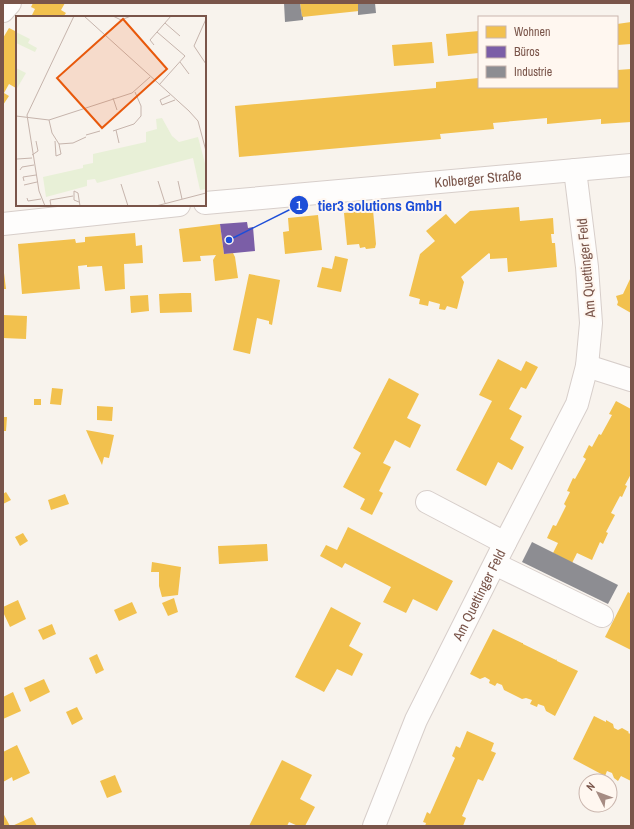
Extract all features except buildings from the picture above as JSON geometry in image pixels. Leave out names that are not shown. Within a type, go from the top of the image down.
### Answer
[{"type":"street","points":[[3,11],[10,3]]},
{"type":"street","name":"Kolberger Straße","points":[[206,203],[631,165]]},
{"type":"street","name":"Am Quettinger Feld","points":[[374,826],[416,720],[577,404],[587,366],[591,323],[587,267],[575,170]]},
{"type":"street","points":[[3,224],[170,206]]},
{"type":"street","points":[[587,366],[631,380]]},
{"type":"street","points":[[427,502],[505,543]]},
{"type":"street","points":[[495,564],[602,616]]},
{"type":"place","name":"tier3 solutions GmbH","points":[[229,240]]}]
